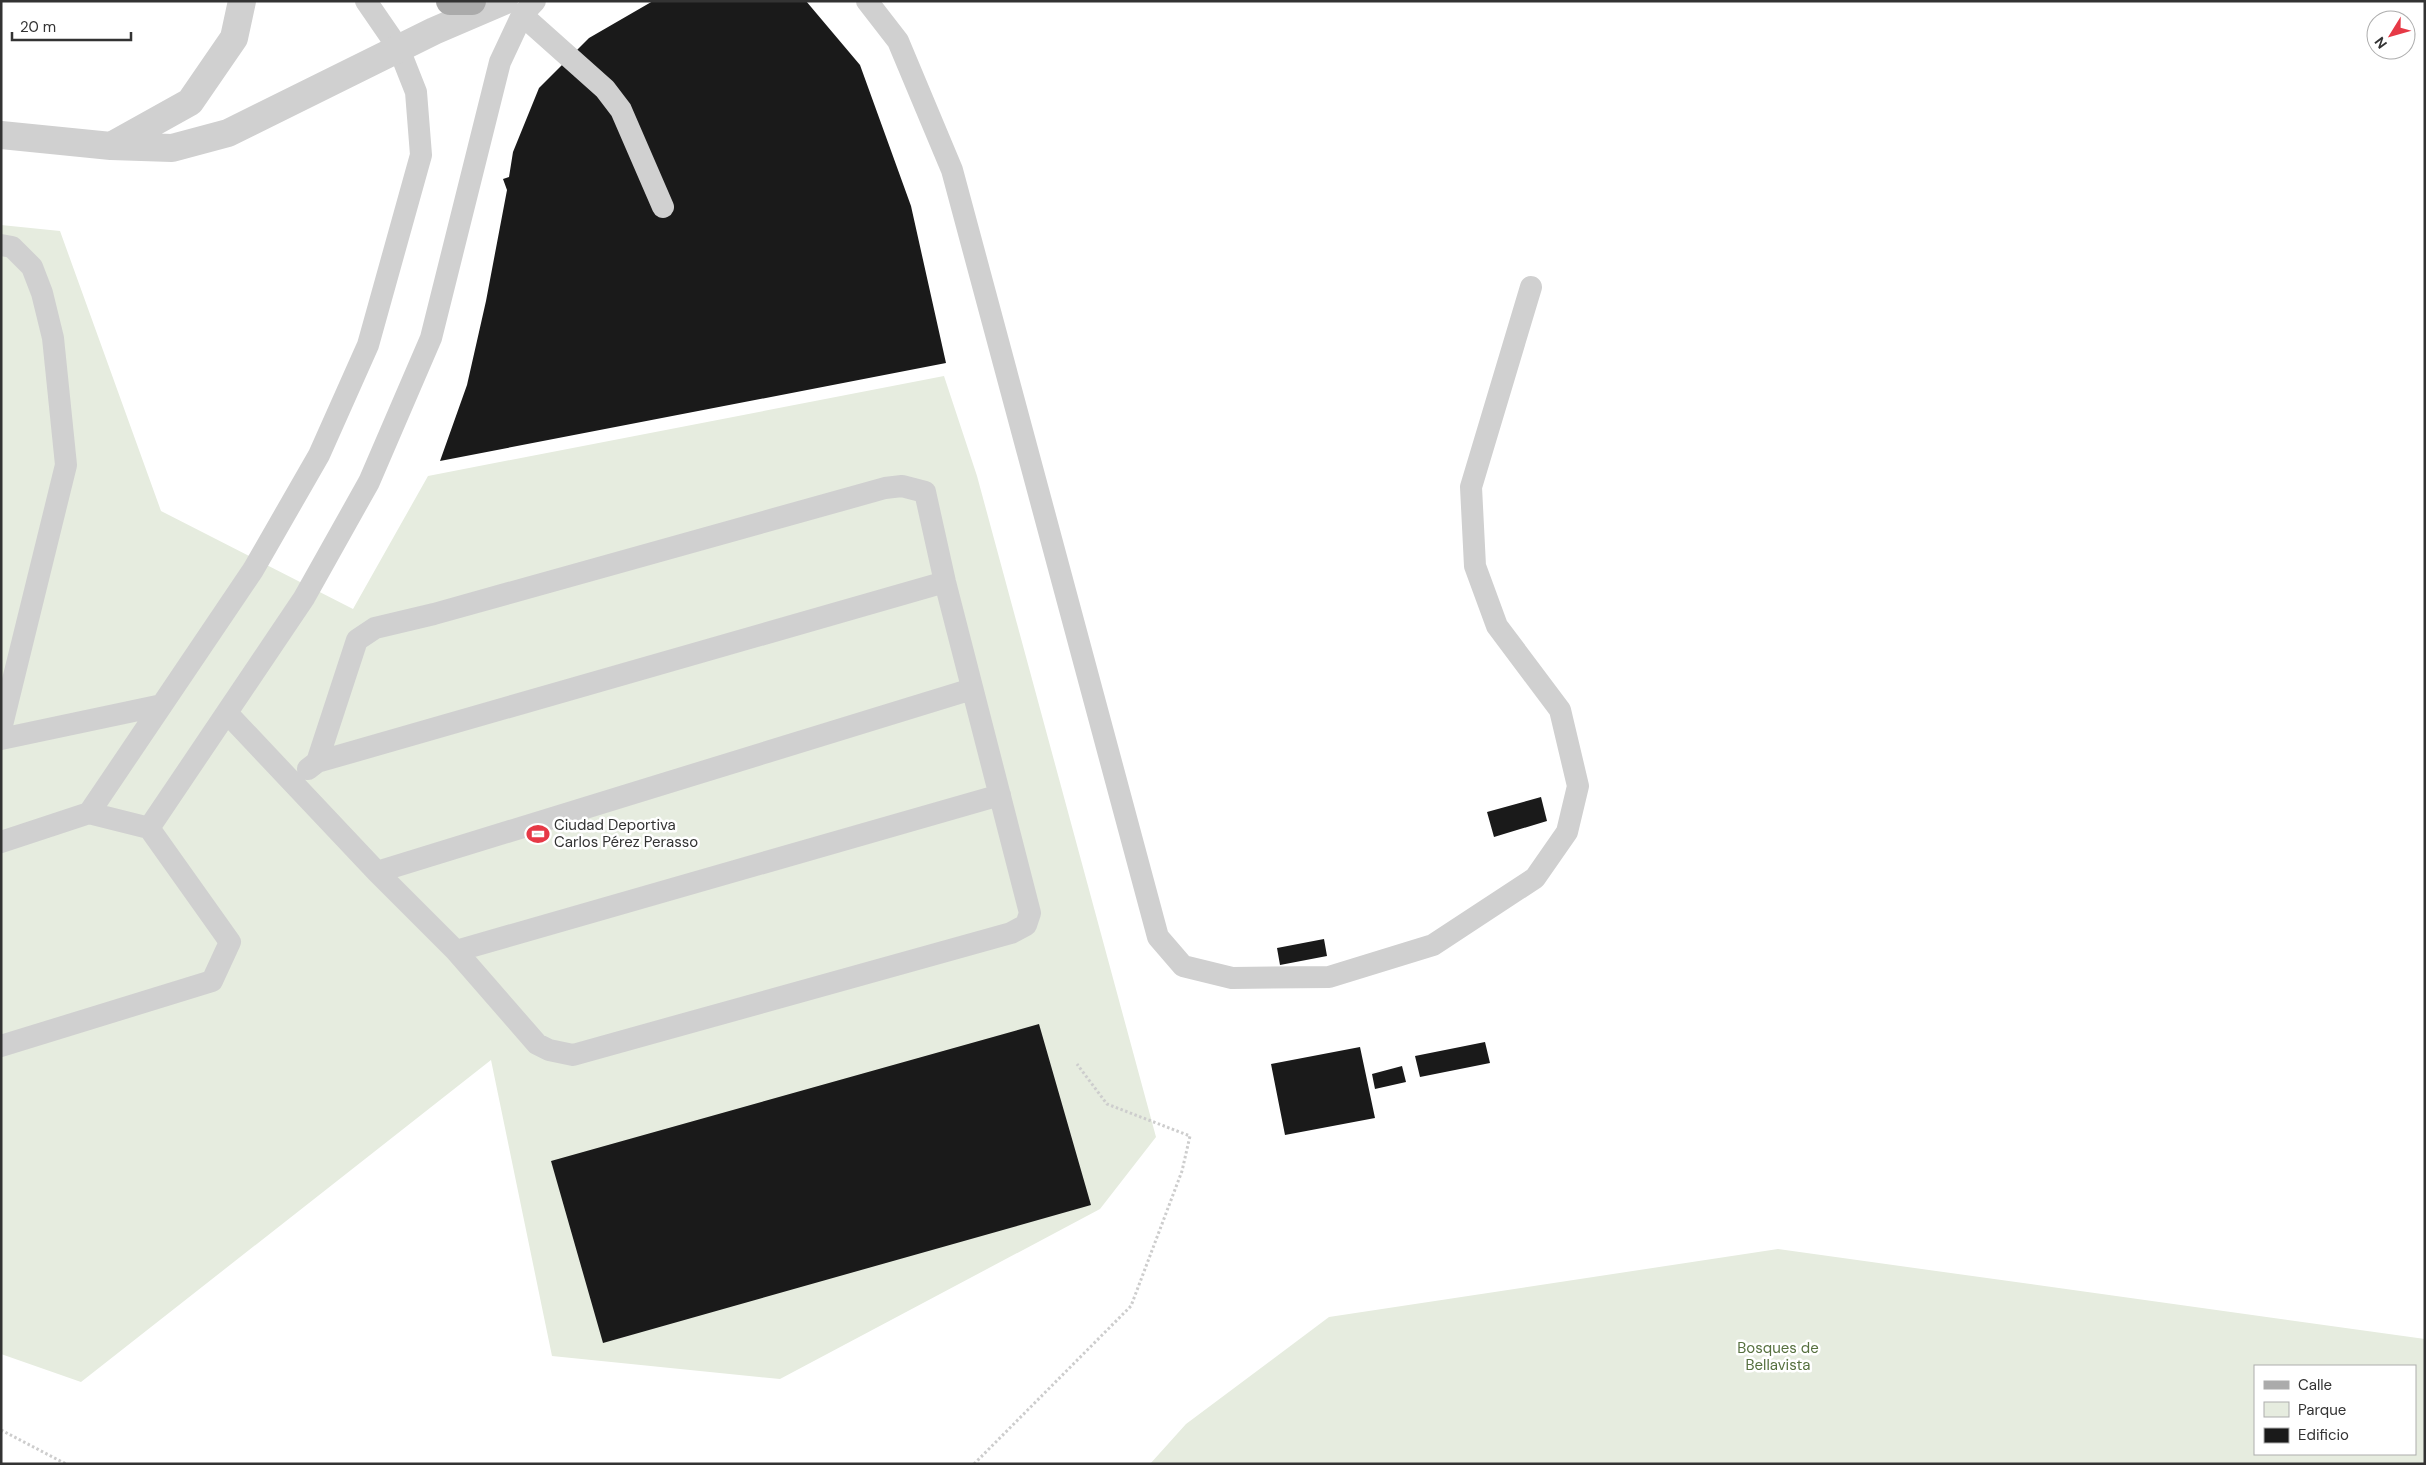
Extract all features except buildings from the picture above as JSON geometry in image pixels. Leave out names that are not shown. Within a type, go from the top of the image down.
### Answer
[{"type":"main road","points":[[450,1],[472,1]]},
{"type":"street","points":[[111,146],[190,102],[234,38],[242,1]]},
{"type":"street","points":[[1,135],[111,146],[172,148],[228,133],[434,31],[520,6]]},
{"type":"lane","points":[[89,813],[253,570],[320,454],[368,344],[421,155],[416,92],[398,49],[366,1]]},
{"type":"lane","points":[[867,1],[898,41],[952,170],[1158,937],[1183,966],[1232,978],[1329,977],[1433,945],[1535,878],[1567,832],[1578,786],[1560,710],[1497,626],[1475,566],[1471,487],[1531,287]]},
{"type":"lane","points":[[149,828],[304,598],[369,482],[431,338],[500,62],[520,6],[605,89],[621,110],[663,207]]},
{"type":"lane","points":[[1,245],[12,247],[32,267],[42,294],[53,338],[66,464],[1,729]]},
{"type":"lane","points":[[227,713],[377,872],[456,951],[537,1044],[549,1050],[573,1054],[1011,934],[1026,925],[1030,913],[945,582],[925,492],[902,486],[875,491],[434,614],[375,628],[357,640],[317,762]]},
{"type":"lane","points":[[291,781],[317,762],[945,582]]},
{"type":"lane","points":[[377,872],[972,689]]},
{"type":"lane","points":[[1,739],[162,705]]},
{"type":"lane","points":[[456,951],[1000,795]]},
{"type":"lane","points":[[1,842],[89,813],[149,828],[230,942],[212,981],[1,1046]]},
{"type":"path","points":[[974,1464],[1131,1306],[1182,1171],[1190,1136],[1107,1104],[1078,1064]]},
{"type":"path","points":[[1,1430],[66,1464]]},
{"type":"green space","name":"Ciudad Deportiva Carlos Pérez Perasso","points":[[1,225],[60,231],[161,511],[353,609],[428,476],[944,376],[977,476],[1156,1137],[1100,1209],[780,1379],[552,1356],[491,1060],[81,1382],[1,1354]]},
{"type":"green space","name":"Bosques de Bellavista","points":[[1778,1249],[2425,1339],[2425,1464],[1150,1464],[1186,1424],[1329,1317]]},
{"type":"place","name":"Ciudad Deportiva Carlos Pérez Perasso","points":[[538,834]]}]
